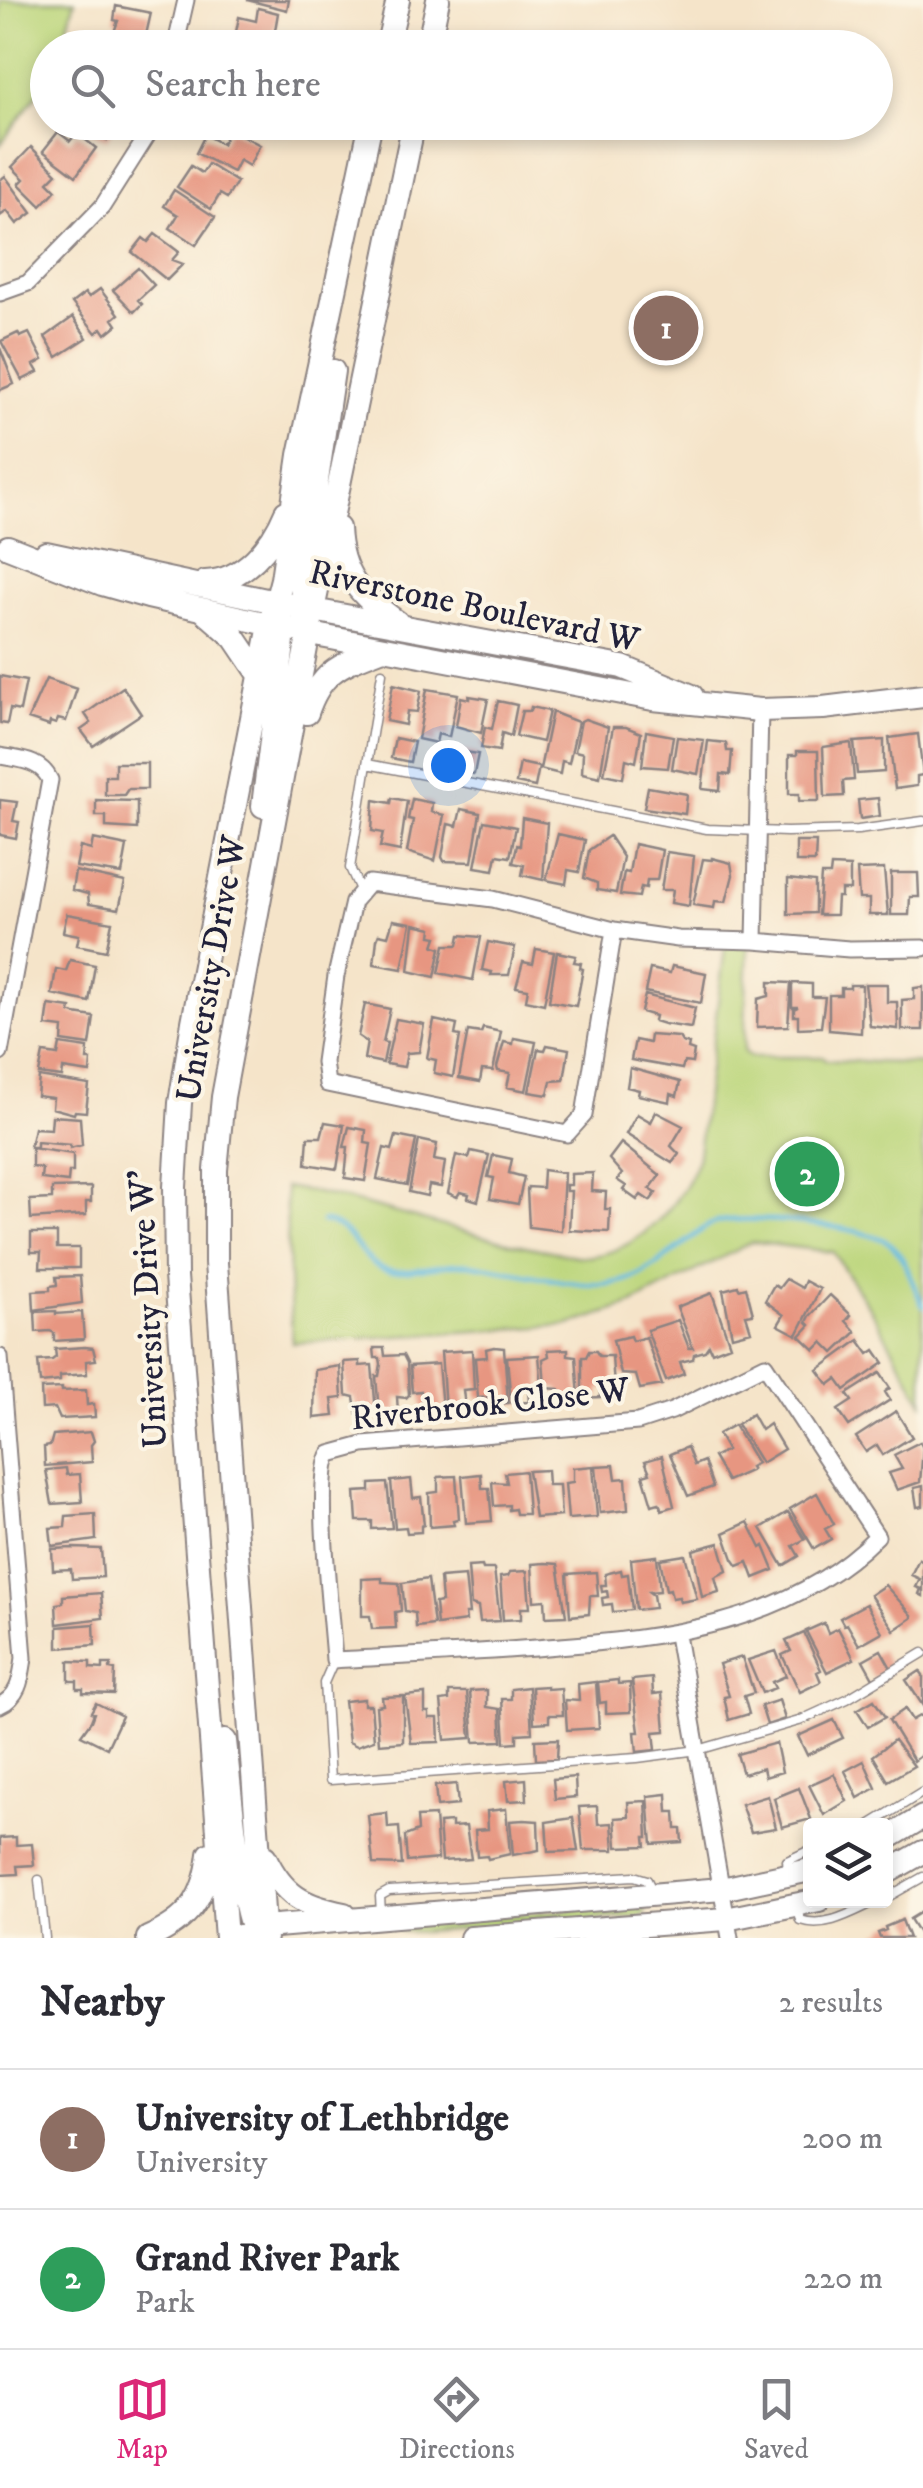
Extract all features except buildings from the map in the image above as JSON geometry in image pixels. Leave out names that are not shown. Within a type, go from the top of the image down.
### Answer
[{"type":"main road","points":[[391,30],[398,0]]},
{"type":"main road","points":[[432,30],[438,0]]},
{"type":"main road","points":[[243,983],[246,910],[263,805],[277,618],[294,489],[367,140]]},
{"type":"main road","name":"University Drive W","points":[[255,1935],[257,1840],[216,1263],[216,1170],[223,1096],[308,634],[306,608],[336,498],[410,140]]},
{"type":"main road","points":[[306,608],[352,211]]},
{"type":"main road","points":[[186,582],[226,578],[252,562],[275,535],[294,489]]},
{"type":"main road","points":[[336,498],[338,547],[347,571],[371,603],[404,627]]},
{"type":"main road","points":[[4,546],[186,582],[277,618]]},
{"type":"main road","points":[[4,546],[102,584],[201,609],[277,618]]},
{"type":"main road","name":"Riverstone Boulevard W","points":[[277,618],[306,608],[622,668],[713,706]]},
{"type":"main road","points":[[201,609],[235,638],[260,675]]},
{"type":"main road","name":"Riverstone Boulevard W","points":[[277,618],[308,634],[653,699],[760,710],[841,707],[923,696]]},
{"type":"main road","name":"University Drive W'","points":[[226,1938],[176,1276],[174,1187],[180,1104],[193,1022],[260,675],[277,618]]},
{"type":"main road","points":[[268,852],[315,688],[344,664],[383,648]]},
{"type":"main road","points":[[194,1494],[255,1935],[722,1890],[800,1873]]},
{"type":"main road","points":[[148,1938],[173,1927],[194,1907],[208,1875],[215,1810]]},
{"type":"main road","points":[[893,1835],[923,1817]]},
{"type":"main road","points":[[257,1840],[276,1878],[294,1897],[375,1924]]},
{"type":"main road","points":[[893,1870],[923,1852]]},
{"type":"main road","points":[[656,1896],[658,1932]]},
{"type":"main road","points":[[471,1938],[728,1929],[803,1906]]},
{"type":"street","points":[[178,30],[186,0]]},
{"type":"street","points":[[0,294],[28,282],[102,207],[145,140]]},
{"type":"street","points":[[755,941],[760,710]]},
{"type":"street","points":[[0,756],[32,762],[45,769],[50,780],[4,994],[0,1053]]},
{"type":"street","points":[[614,930],[584,1115],[567,1134],[327,1084],[324,1062],[336,976],[353,902],[369,883],[493,899],[614,930],[678,938],[848,949],[923,948]]},
{"type":"street","points":[[0,1357],[24,1658],[18,1688],[0,1705]]},
{"type":"street","name":"Riverbrook Close W","points":[[765,1365],[877,1536],[838,1570],[780,1600],[677,1635],[492,1652],[334,1660],[324,1472],[330,1454],[363,1444],[638,1422],[696,1401],[765,1365]]},
{"type":"street","points":[[677,1635],[728,1929]]},
{"type":"lane","points":[[361,892],[350,868],[382,673]]},
{"type":"lane","points":[[367,764],[707,828],[858,830],[923,821]]},
{"type":"lane","points":[[334,1660],[324,1683],[330,1780],[638,1758],[698,1750],[799,1722],[923,1653]]},
{"type":"lane","points":[[881,1818],[923,1792]]},
{"type":"lane","points":[[800,1873],[788,1861],[803,1852]]},
{"type":"lane","points":[[893,1893],[923,1877]]},
{"type":"lane","points":[[39,1880],[45,1938]]},
{"type":"lane","points":[[806,1908],[800,1920],[814,1924],[858,1908]]},
{"type":"green space","points":[[0,0],[75,0],[67,30],[30,30],[30,104],[0,145]]},
{"type":"green space","points":[[726,940],[748,941],[744,1052],[750,1057],[923,1064],[923,1402],[833,1252],[752,1242],[630,1305],[569,1325],[292,1343],[285,1187],[580,1256],[593,1256],[627,1244],[657,1222],[680,1194],[697,1162]]},
{"type":"green space","points":[[635,1904],[646,1909],[643,1916],[423,1932],[390,1926]]},
{"type":"waterway","points":[[322,1222],[341,1229],[368,1259],[386,1270],[469,1264],[598,1285],[639,1275],[714,1223],[750,1220],[834,1227],[880,1238],[892,1245],[923,1306]]},
{"type":"place","name":"University of Lethbridge","points":[[666,328]]},
{"type":"place","name":"Grand River Park","points":[[807,1174]]}]
